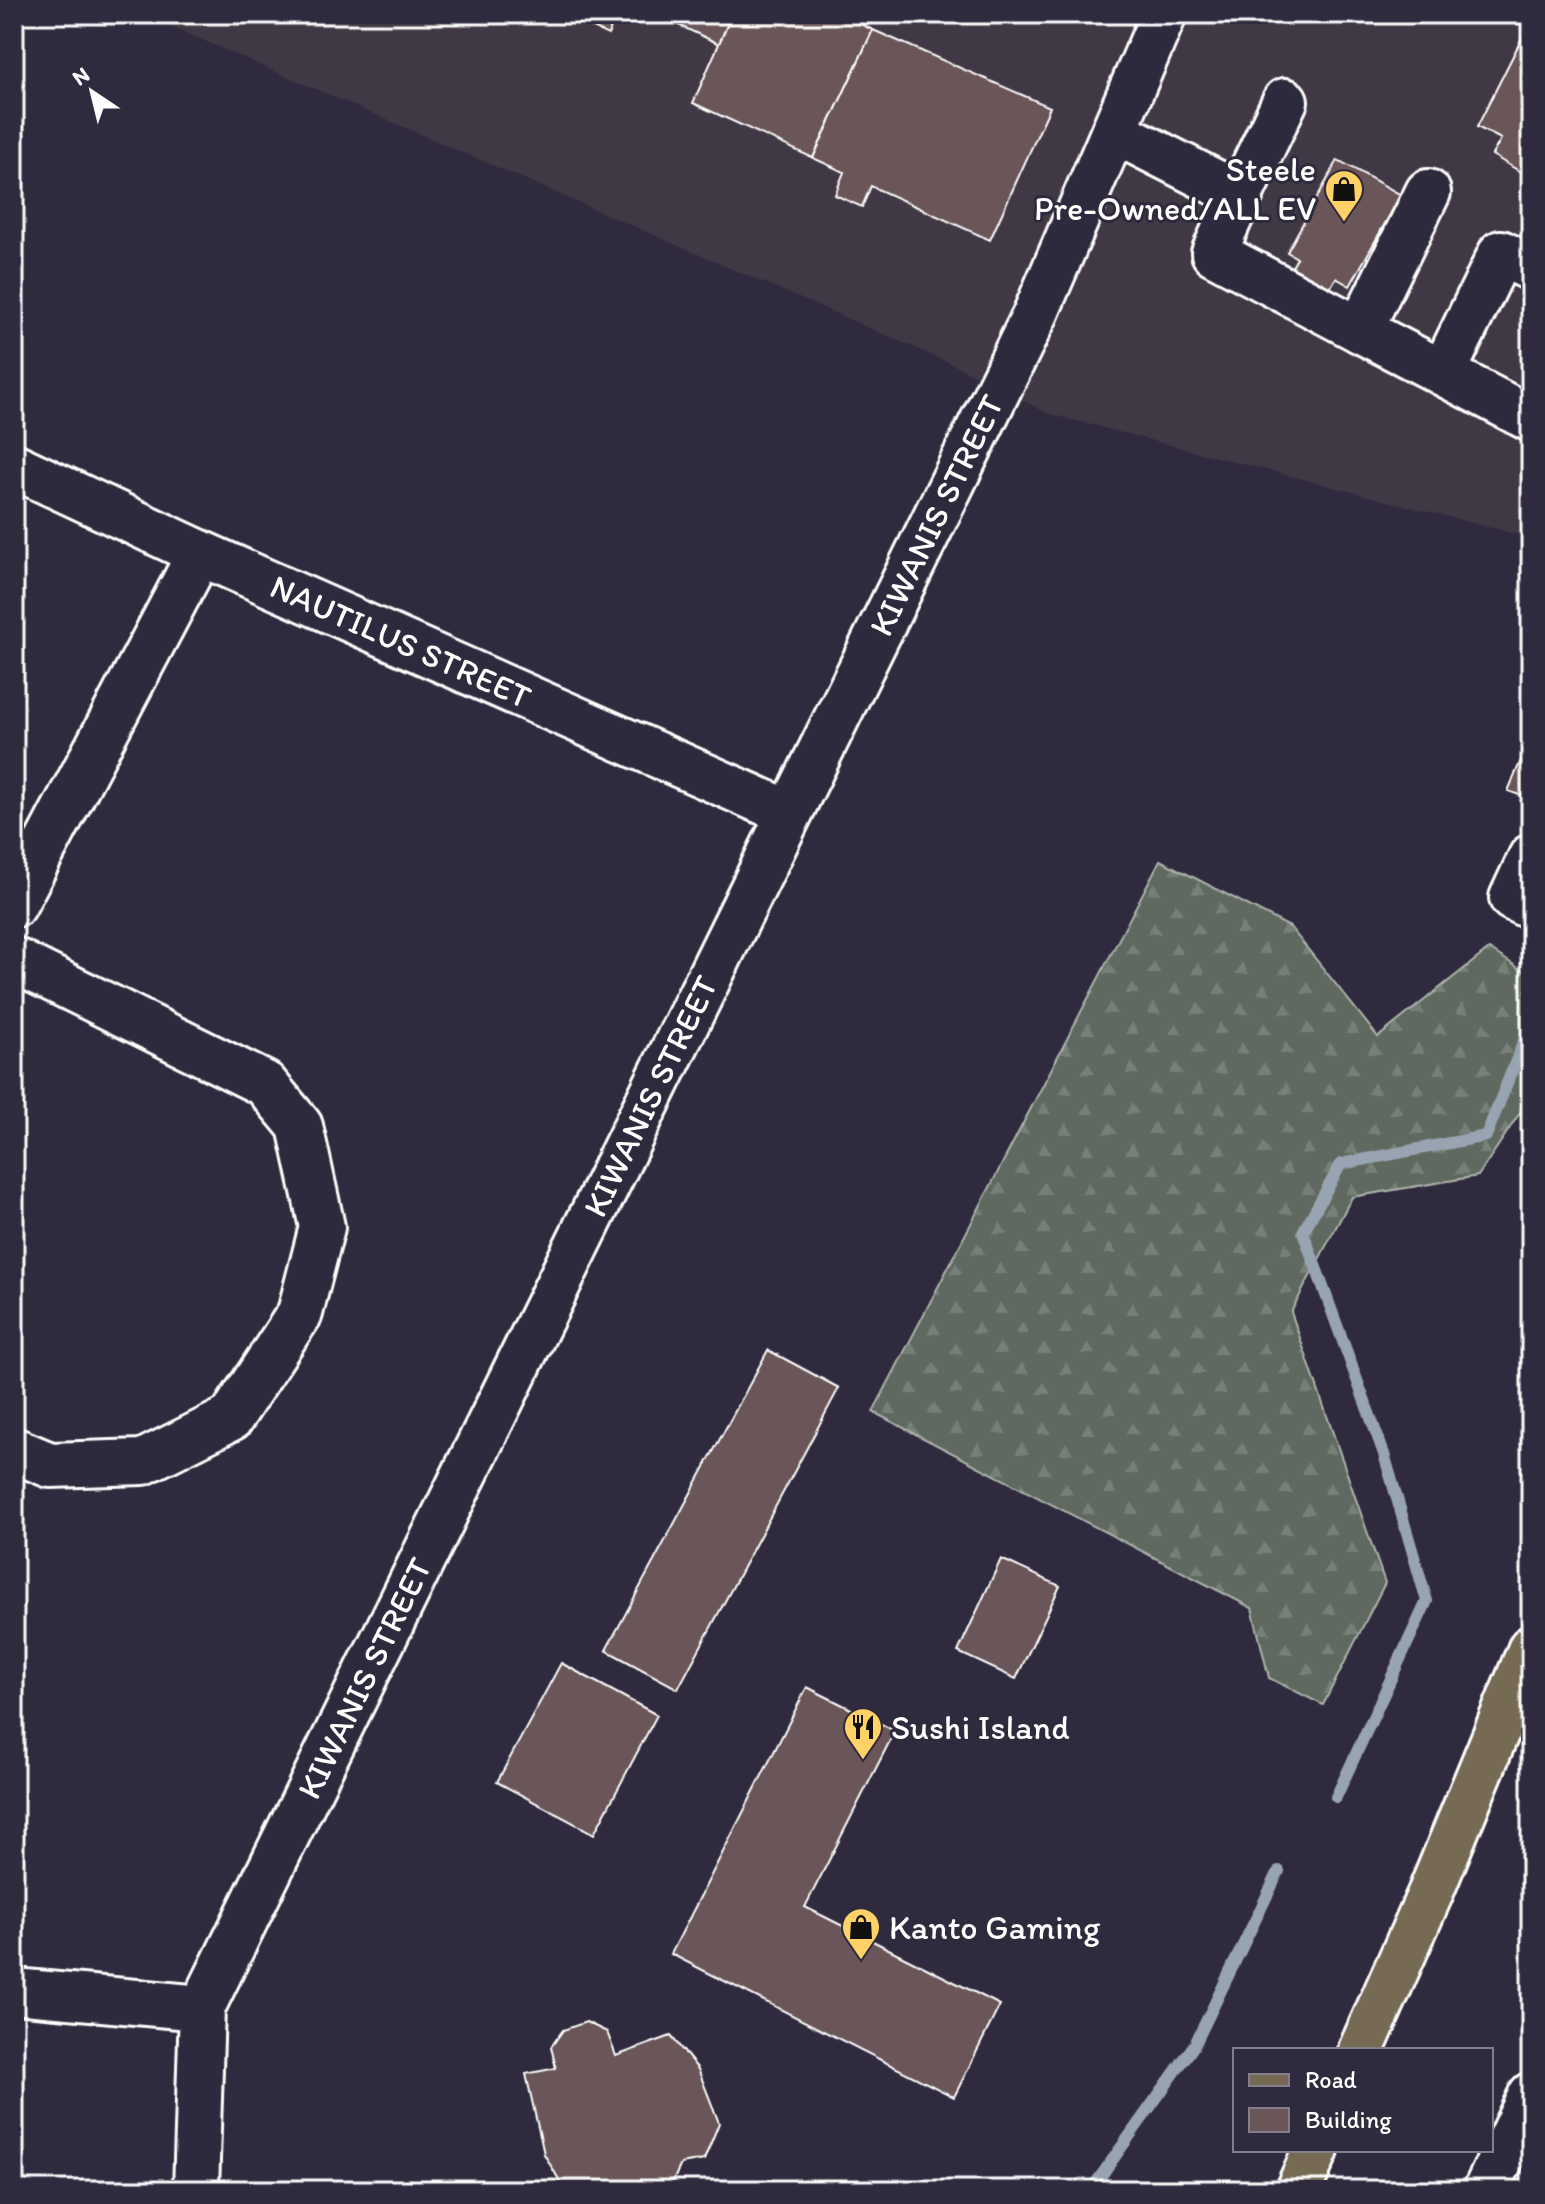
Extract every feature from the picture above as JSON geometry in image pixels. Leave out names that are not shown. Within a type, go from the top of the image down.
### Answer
[{"type":"main road","points":[[1362,2048],[1430,1894],[1531,1648]]},
{"type":"main road","points":[[1298,2190],[1315,2152]]},
{"type":"street","name":"KIWANIS STREET","points":[[196,2190],[202,2008],[1035,315],[1164,14]]},
{"type":"street","points":[[1285,101],[1214,253],[1531,419]]},
{"type":"street","points":[[1114,131],[1240,195]]},
{"type":"street","points":[[1360,330],[1428,192]]},
{"type":"street","points":[[1443,373],[1501,253],[1531,268]]},
{"type":"street","name":"NAUTILUS STREET","points":[[14,466],[200,553],[789,813]]},
{"type":"street","points":[[14,905],[200,553]]},
{"type":"street","points":[[1531,857],[1512,898],[1531,907]]},
{"type":"street","points":[[14,960],[265,1084],[300,1126],[322,1227],[300,1313],[231,1418],[143,1462],[50,1465],[14,1450]]},
{"type":"street","points":[[14,1991],[202,2008]]},
{"type":"street","points":[[1486,2190],[1531,2095]]},
{"type":"shaded area","points":[[142,14],[1531,14],[1531,521],[1519,535],[1049,414],[952,364]]},
{"type":"green space","points":[[1160,860],[1290,927],[1378,1037],[1489,949],[1531,976],[1531,1096],[1478,1176],[1352,1197],[1291,1312],[1385,1583],[1323,1705],[1269,1678],[1252,1608],[873,1412]]},
{"type":"building","points":[[563,14],[617,14],[608,35]]},
{"type":"building","points":[[655,14],[732,14],[719,44]]},
{"type":"building","points":[[732,14],[840,14],[873,30],[813,158],[693,103]]},
{"type":"building","points":[[1531,20],[1531,178],[1492,155],[1501,139],[1477,127]]},
{"type":"building","points":[[873,30],[1050,107],[990,240],[871,186],[862,207],[835,195],[844,172],[813,158]]},
{"type":"building","name":"Steele Pre-Owned/ALL EV","points":[[1338,160],[1401,195],[1350,286],[1336,278],[1326,295],[1288,274],[1297,258],[1287,252]]},
{"type":"building","points":[[1531,737],[1531,799],[1508,791]]},
{"type":"building","points":[[768,1350],[839,1388],[678,1689],[606,1650]]},
{"type":"building","points":[[1001,1559],[1060,1586],[1016,1679],[958,1652]]},
{"type":"building","points":[[561,1663],[657,1715],[594,1834],[497,1782]]},
{"type":"building","points":[[807,1687],[895,1731],[805,1907],[1000,2005],[954,2097],[671,1954]]},
{"type":"building","points":[[586,2022],[607,2032],[616,2056],[671,2036],[698,2069],[719,2123],[704,2160],[681,2164],[669,2190],[565,2190],[544,2154],[526,2074],[556,2068],[551,2047],[563,2030]]},
{"type":"waterway","points":[[1336,1797],[1427,1601],[1384,1454],[1303,1232],[1341,1164],[1486,1136],[1531,1023]]},
{"type":"waterway","points":[[1091,2190],[1195,2044],[1279,1871]]},
{"type":"place","name":"Steele Pre-Owned/ALL EV","points":[[1344,223]]},
{"type":"place","name":"Sushi Island","points":[[863,1761]]},
{"type":"place","name":"Kanto Gaming","points":[[861,1961]]}]
